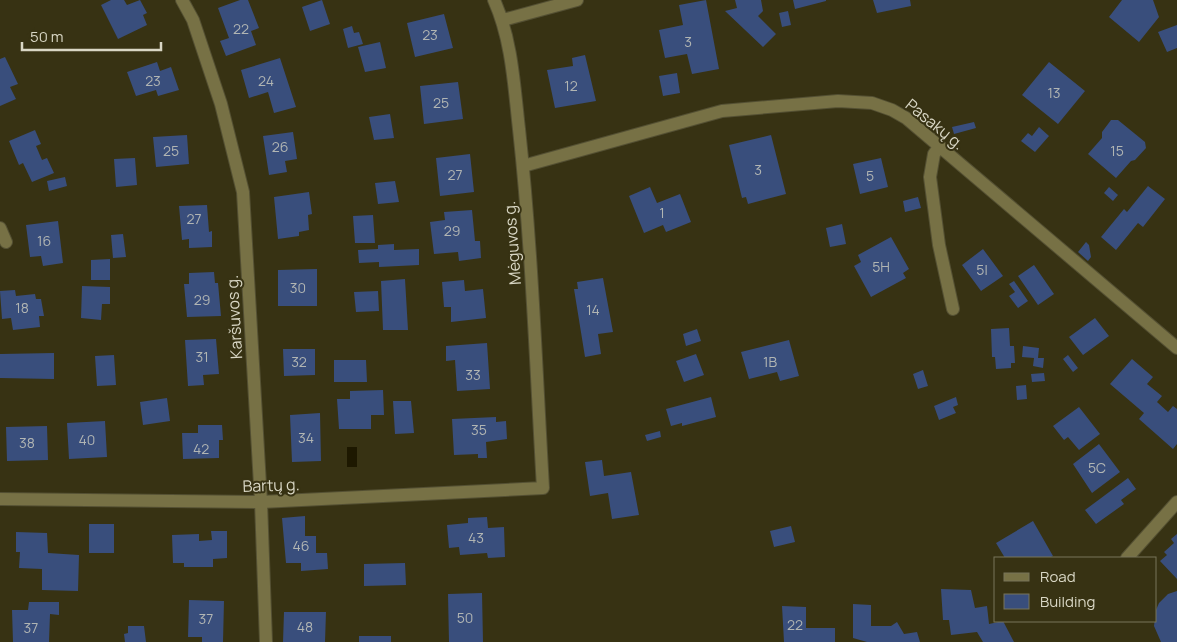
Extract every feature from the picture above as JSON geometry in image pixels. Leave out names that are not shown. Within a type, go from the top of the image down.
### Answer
[{"type":"street","name":"Karšuvos g.","points":[[182,0],[193,20],[221,104],[243,192],[261,502],[266,642]]},
{"type":"street","name":"Mėguvos g.","points":[[494,0],[503,20],[510,54],[523,166],[543,488]]},
{"type":"street","points":[[503,20],[577,0]]},
{"type":"street","name":"Pasakų g.","points":[[523,166],[722,110],[838,101],[872,104],[892,110],[906,118],[1177,348]]},
{"type":"street","points":[[939,147],[934,154],[930,177],[939,245],[952,310]]},
{"type":"street","points":[[0,228],[6,242]]},
{"type":"street","name":"Bartų g.","points":[[0,499],[261,502],[543,488]]},
{"type":"street","points":[[1129,557],[1177,502]]},
{"type":"shaded area","points":[[347,447],[357,447],[357,467],[347,467]]},
{"type":"building","points":[[111,0],[124,0],[127,5],[140,0],[147,13],[143,15],[147,25],[118,39],[101,5]]},
{"type":"building","points":[[240,0],[248,0],[259,28],[251,31],[256,45],[226,56],[220,41],[229,38],[218,8]]},
{"type":"building","points":[[322,0],[330,24],[310,31],[302,7]]},
{"type":"building","points":[[706,0],[719,69],[692,74],[687,54],[665,58],[659,30],[683,25],[679,5]]},
{"type":"building","points":[[735,0],[761,0],[763,11],[758,16],[776,34],[763,47],[725,11],[737,8]]},
{"type":"building","points":[[793,0],[826,0],[826,1],[795,9]]},
{"type":"building","points":[[873,0],[910,0],[911,6],[877,13]]},
{"type":"building","points":[[1122,0],[1153,0],[1159,17],[1139,42],[1109,17]]},
{"type":"building","points":[[788,11],[791,25],[782,27],[779,13]]},
{"type":"building","points":[[444,14],[453,48],[415,57],[407,23]]},
{"type":"building","points":[[1177,25],[1177,48],[1167,52],[1158,32]]},
{"type":"building","points":[[352,26],[354,33],[359,32],[363,44],[348,48],[343,29]]},
{"type":"building","points":[[380,42],[386,68],[365,72],[358,47]]},
{"type":"building","points":[[585,55],[596,101],[555,108],[547,70],[573,66],[572,58]]},
{"type":"building","points":[[5,57],[18,84],[10,87],[16,99],[0,106],[0,59]]},
{"type":"building","points":[[280,58],[296,107],[274,113],[268,92],[249,98],[241,70]]},
{"type":"building","points":[[157,62],[160,71],[171,67],[179,90],[158,96],[156,90],[136,96],[127,72]]},
{"type":"building","points":[[1049,62],[1085,91],[1058,124],[1022,95]]},
{"type":"building","points":[[677,73],[680,93],[663,96],[659,76]]},
{"type":"building","points":[[458,82],[463,119],[424,124],[420,86]]},
{"type":"building","points":[[390,114],[394,138],[374,140],[369,117]]},
{"type":"building","points":[[1111,120],[1118,120],[1145,142],[1146,148],[1116,178],[1088,154],[1102,138],[1102,132]]},
{"type":"building","points":[[974,122],[976,128],[954,134],[952,127]]},
{"type":"building","points":[[1039,127],[1049,136],[1035,152],[1021,141],[1028,133],[1032,136]]},
{"type":"building","points":[[35,130],[41,144],[36,146],[42,160],[47,158],[54,173],[32,182],[23,163],[19,165],[9,141]]},
{"type":"building","points":[[293,132],[297,159],[285,161],[287,172],[269,175],[263,136]]},
{"type":"building","points":[[187,135],[189,164],[156,167],[153,137]]},
{"type":"building","points":[[771,135],[786,194],[748,204],[746,197],[742,198],[729,145]]},
{"type":"building","points":[[470,154],[474,192],[440,196],[436,158]]},
{"type":"building","points":[[135,158],[137,185],[116,187],[114,159]]},
{"type":"building","points":[[881,158],[888,187],[860,194],[853,164]]},
{"type":"building","points":[[65,177],[67,186],[49,191],[47,181]]},
{"type":"building","points":[[395,181],[399,202],[378,204],[375,183]]},
{"type":"building","points":[[1148,186],[1165,199],[1143,227],[1138,223],[1116,250],[1101,237],[1124,209],[1127,212]]},
{"type":"building","points":[[650,187],[657,203],[680,194],[691,222],[666,232],[663,225],[644,233],[629,196]]},
{"type":"building","points":[[1109,187],[1118,195],[1113,201],[1104,193]]},
{"type":"building","points":[[309,192],[312,214],[308,215],[309,230],[299,232],[299,236],[278,239],[274,197]]},
{"type":"building","points":[[918,197],[921,208],[905,212],[903,201]]},
{"type":"building","points":[[207,205],[209,232],[212,231],[212,247],[189,248],[189,239],[182,240],[179,206]]},
{"type":"building","points":[[472,210],[475,241],[480,241],[481,258],[459,261],[458,252],[434,254],[430,222],[445,220],[444,212]]},
{"type":"building","points":[[373,215],[375,243],[355,243],[353,216]]},
{"type":"building","points":[[58,221],[63,263],[43,266],[41,256],[30,257],[26,225]]},
{"type":"building","points":[[842,224],[846,244],[830,247],[826,228]]},
{"type":"building","points":[[123,234],[126,257],[113,258],[111,235]]},
{"type":"building","points":[[891,237],[909,269],[903,273],[906,278],[871,297],[854,266],[861,262],[858,255]]},
{"type":"building","points":[[1086,242],[1089,245],[1091,257],[1088,261],[1078,252]]},
{"type":"building","points":[[394,244],[394,250],[419,249],[419,265],[379,267],[379,262],[359,263],[358,250],[378,249],[378,245]]},
{"type":"building","points":[[983,249],[1003,276],[981,291],[962,265]]},
{"type":"building","points":[[110,259],[110,280],[91,280],[91,260]]},
{"type":"building","points":[[1034,265],[1054,294],[1038,305],[1018,276]]},
{"type":"building","points":[[317,269],[317,306],[278,306],[278,270]]},
{"type":"building","points":[[214,272],[215,283],[218,283],[221,316],[187,317],[184,284],[189,284],[189,273]]},
{"type":"building","points":[[603,278],[613,332],[598,334],[601,354],[585,357],[574,289],[578,289],[577,282]]},
{"type":"building","points":[[405,279],[408,330],[383,330],[381,281]]},
{"type":"building","points":[[464,280],[465,291],[483,289],[486,318],[451,322],[451,307],[444,307],[442,282]]},
{"type":"building","points":[[1014,281],[1028,301],[1018,308],[1009,296],[1015,292],[1009,284]]},
{"type":"building","points":[[82,286],[110,287],[110,304],[102,304],[101,320],[81,318]]},
{"type":"building","points":[[15,290],[16,296],[35,294],[36,299],[41,299],[44,316],[39,316],[40,327],[13,330],[11,318],[2,319],[0,291]]},
{"type":"building","points":[[378,291],[379,311],[356,312],[354,292]]},
{"type":"building","points":[[1095,318],[1109,336],[1083,355],[1069,337]]},
{"type":"building","points":[[1009,328],[1010,346],[1014,346],[1015,363],[1011,363],[1011,368],[996,369],[995,357],[992,357],[991,329]]},
{"type":"building","points":[[697,329],[701,341],[686,346],[683,334]]},
{"type":"building","points":[[216,339],[219,374],[203,375],[204,385],[188,386],[185,340]]},
{"type":"building","points":[[789,340],[799,376],[780,381],[777,372],[749,379],[741,352]]},
{"type":"building","points":[[487,343],[490,389],[457,391],[455,360],[446,361],[446,346]]},
{"type":"building","points":[[1023,346],[1039,348],[1038,358],[1044,358],[1043,368],[1033,366],[1034,358],[1022,357]]},
{"type":"building","points":[[283,349],[315,349],[315,375],[284,376]]},
{"type":"building","points":[[54,353],[54,379],[0,378],[0,354]]},
{"type":"building","points":[[696,354],[704,375],[684,382],[676,361]]},
{"type":"building","points":[[114,355],[116,385],[97,386],[95,356]]},
{"type":"building","points":[[1068,355],[1078,368],[1073,372],[1063,359]]},
{"type":"building","points":[[1132,359],[1153,377],[1147,384],[1162,396],[1157,402],[1168,412],[1173,406],[1177,409],[1177,444],[1173,449],[1139,419],[1144,413],[1110,384]]},
{"type":"building","points":[[334,360],[366,360],[367,382],[334,382]]},
{"type":"building","points":[[923,370],[928,386],[918,389],[913,374]]},
{"type":"building","points":[[1044,373],[1045,381],[1032,382],[1031,374]]},
{"type":"building","points":[[1026,385],[1027,399],[1017,400],[1016,386]]},
{"type":"building","points":[[383,390],[384,415],[371,415],[371,429],[339,429],[337,399],[350,399],[350,391]]},
{"type":"building","points":[[711,397],[716,417],[682,426],[682,423],[671,426],[666,409]]},
{"type":"building","points":[[956,397],[958,405],[953,407],[956,413],[939,420],[934,406]]},
{"type":"building","points":[[167,398],[170,421],[143,425],[140,402]]},
{"type":"building","points":[[393,401],[411,401],[414,433],[395,434]]},
{"type":"building","points":[[1079,407],[1100,434],[1079,450],[1068,437],[1064,440],[1053,426]]},
{"type":"building","points":[[320,413],[321,461],[292,462],[290,415]]},
{"type":"building","points":[[496,417],[496,422],[506,421],[507,439],[486,442],[487,458],[478,458],[478,454],[454,455],[452,419]]},
{"type":"building","points":[[105,421],[107,457],[69,459],[67,423]]},
{"type":"building","points":[[198,425],[222,425],[223,440],[219,440],[219,458],[183,459],[182,433],[198,433]]},
{"type":"building","points":[[47,426],[48,460],[7,461],[6,427]]},
{"type":"building","points":[[660,431],[661,437],[647,441],[645,435]]},
{"type":"building","points":[[1099,444],[1120,472],[1092,493],[1073,464]]},
{"type":"building","points":[[602,460],[604,476],[631,472],[639,515],[612,519],[608,493],[590,496],[585,462]]},
{"type":"building","points":[[1128,478],[1136,489],[1121,500],[1124,504],[1096,524],[1085,510]]},
{"type":"building","points":[[305,516],[305,536],[316,536],[316,553],[327,553],[328,569],[301,571],[301,563],[286,563],[282,518]]},
{"type":"building","points":[[487,517],[488,528],[504,527],[505,557],[488,558],[487,553],[460,555],[459,547],[449,548],[447,525],[468,523],[468,518]]},
{"type":"building","points":[[1033,521],[1053,556],[1004,557],[996,543]]},
{"type":"building","points":[[89,524],[114,524],[114,553],[89,553]]},
{"type":"building","points":[[791,526],[795,542],[774,547],[770,531]]},
{"type":"building","points":[[211,531],[227,531],[227,558],[213,559],[213,567],[184,567],[184,563],[173,563],[172,535],[199,534],[199,541],[212,540]]},
{"type":"building","points":[[16,532],[47,533],[48,553],[79,555],[78,591],[42,590],[42,569],[19,568],[20,552],[16,552]]},
{"type":"building","points":[[1177,534],[1177,579],[1160,561],[1167,555],[1164,552],[1174,543],[1171,539]]},
{"type":"building","points":[[405,563],[406,585],[364,586],[364,564]]},
{"type":"building","points":[[941,589],[971,590],[975,608],[987,606],[989,624],[1004,622],[1014,642],[983,642],[977,632],[951,635],[949,620],[943,620]]},
{"type":"building","points":[[1177,591],[1177,642],[1161,642],[1154,626],[1154,622],[1157,622],[1157,608],[1159,603],[1168,594]]},
{"type":"building","points":[[482,593],[483,642],[449,642],[448,594]]},
{"type":"building","points":[[189,600],[224,601],[223,642],[202,642],[202,637],[188,637]]},
{"type":"building","points":[[29,602],[59,602],[59,615],[50,614],[49,642],[13,642],[12,610],[28,610]]},
{"type":"building","points":[[853,604],[871,605],[871,626],[891,626],[897,622],[904,634],[917,632],[920,642],[867,642],[853,638]]},
{"type":"building","points":[[782,606],[806,607],[806,628],[835,628],[835,642],[784,642]]},
{"type":"building","points":[[284,612],[326,612],[325,642],[283,642]]},
{"type":"building","points":[[128,626],[144,626],[146,642],[125,642],[124,634],[128,633]]},
{"type":"building","points":[[359,636],[391,636],[391,642],[359,642]]}]
